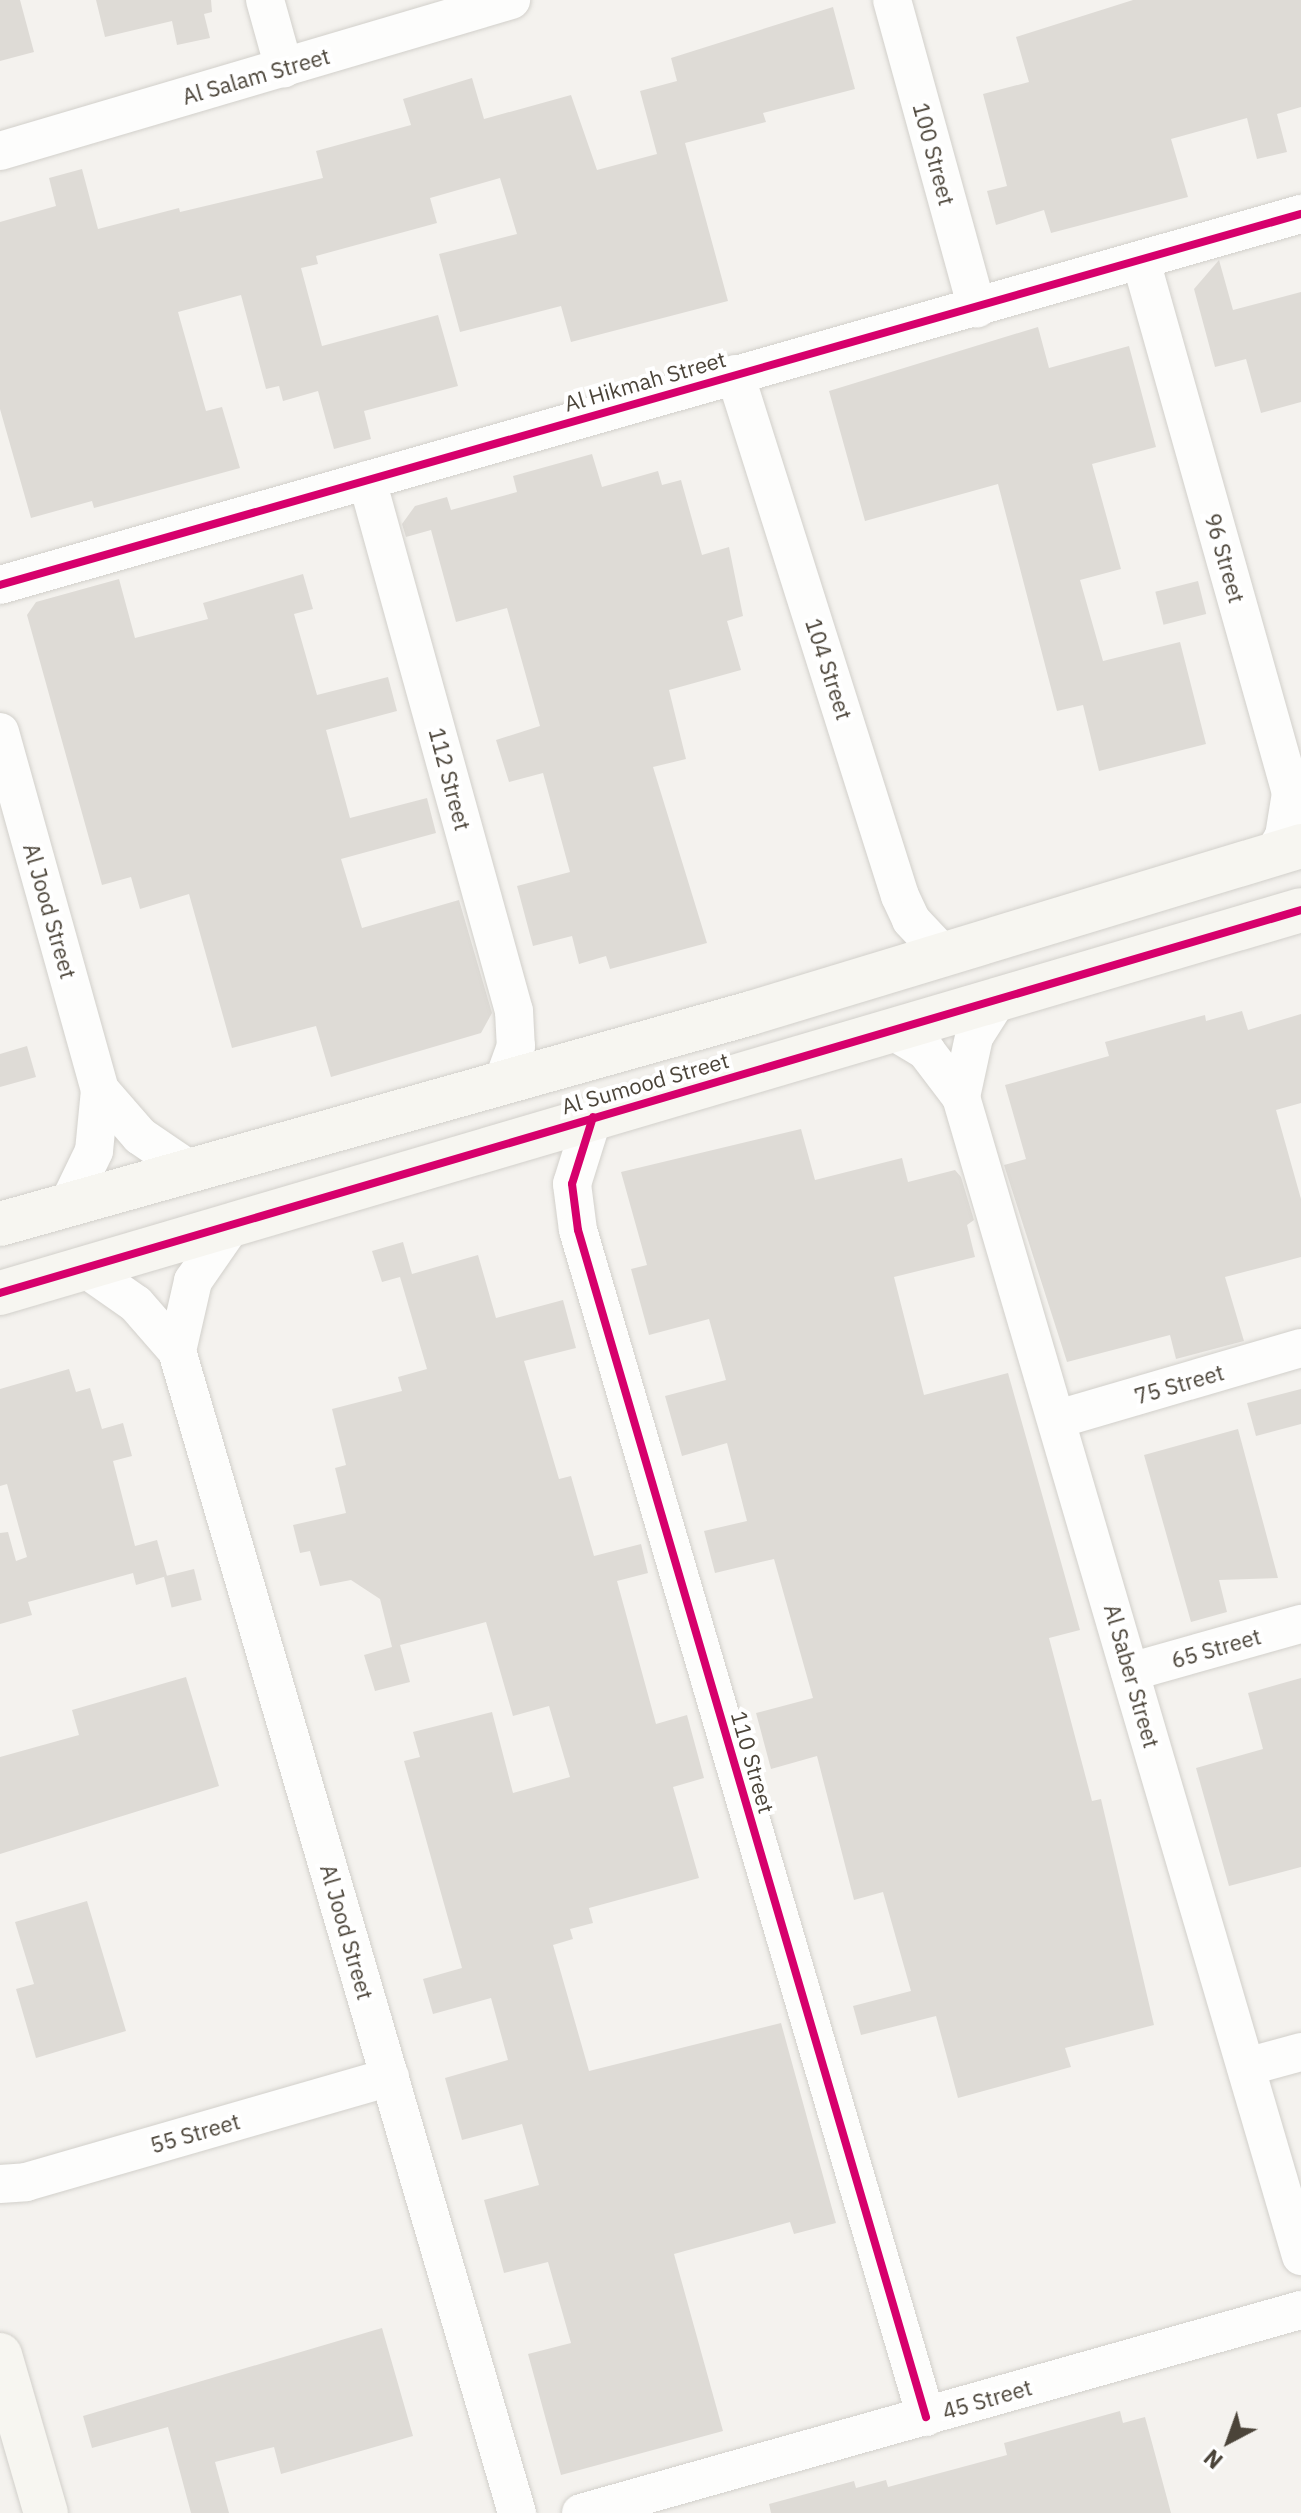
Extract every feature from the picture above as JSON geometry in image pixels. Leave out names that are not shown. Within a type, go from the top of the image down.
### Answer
[{"type":"street","points":[[265,0],[284,68]]},
{"type":"street","name":"Al Salam Street","points":[[0,151],[511,0]]},
{"type":"street","name":"100 Street","points":[[892,0],[977,309]]},
{"type":"street","name":"Al Hikmah Street","points":[[0,585],[735,374],[977,309],[1301,214]]},
{"type":"street","name":"96 Street","points":[[1141,261],[1291,793],[1287,850]]},
{"type":"street","name":"104 Street","points":[[735,374],[900,896],[911,920],[942,953]]},
{"type":"street","name":"112 Street","points":[[367,480],[514,1011],[516,1046],[504,1079]]},
{"type":"street","name":"Al Jood Street","points":[[0,732],[100,1090],[94,1151],[68,1205]]},
{"type":"street","name":"Al Sumood Street","points":[[0,1224],[942,953],[1287,850]]},
{"type":"street","name":"Al Sumood Street","points":[[0,1293],[1301,910]]},
{"type":"street","name":"Al Saber Street","points":[[961,1097],[974,1037],[996,1002]]},
{"type":"street","name":"Al Saber Street","points":[[893,1031],[933,1058],[961,1097],[1058,1419],[1301,2256]]},
{"type":"street","name":"Al Jood Street","points":[[100,1090],[140,1136],[190,1170]]},
{"type":"street","name":"110 Street","points":[[593,1117],[572,1184],[578,1230],[926,2417]]},
{"type":"street","name":"Al Jood Street","points":[[177,1351],[193,1281],[233,1223]]},
{"type":"street","name":"Al Jood Street","points":[[86,1269],[136,1304],[177,1351],[517,2513]]},
{"type":"street","name":"75 Street","points":[[1058,1419],[1301,1348]]},
{"type":"street","name":"65 Street","points":[[1130,1672],[1301,1624]]},
{"type":"street","points":[[1246,2067],[1301,2052]]},
{"type":"street","name":"55 Street","points":[[0,2184],[26,2182],[390,2077]]},
{"type":"street","name":"45 Street","points":[[581,2513],[1301,2310]]},
{"type":"street","points":[[0,2355],[46,2513]]},
{"type":"building","points":[[0,0],[20,0],[34,52],[0,61]]},
{"type":"building","points":[[96,0],[211,0],[212,12],[204,14],[210,38],[177,45],[172,21],[105,37]]},
{"type":"building","points":[[1133,0],[1301,0],[1301,107],[1277,114],[1287,152],[1257,159],[1247,118],[1171,139],[1188,197],[1051,233],[1044,210],[996,225],[987,191],[1007,186],[983,94],[1029,82],[1016,37]]},
{"type":"building","points":[[833,7],[855,89],[763,113],[766,122],[685,143],[728,301],[571,342],[561,306],[460,332],[439,254],[517,234],[500,178],[430,198],[437,223],[316,256],[318,264],[301,268],[322,346],[438,315],[458,386],[364,411],[371,439],[334,449],[318,391],[283,401],[279,386],[266,389],[241,295],[178,312],[206,411],[222,407],[240,468],[94,508],[92,501],[31,518],[0,409],[0,222],[56,206],[49,178],[82,169],[98,229],[179,208],[180,212],[323,178],[316,151],[411,125],[403,99],[472,78],[484,119],[571,95],[597,170],[657,154],[640,91],[677,81],[671,58]]},
{"type":"building","points":[[1219,260],[1233,310],[1301,292],[1301,402],[1261,413],[1246,359],[1215,367],[1194,289]]},
{"type":"building","points":[[1038,327],[1049,368],[1129,346],[1156,447],[1092,464],[1121,569],[1080,580],[1103,661],[1180,642],[1206,744],[1099,771],[1083,705],[1057,711],[998,484],[865,521],[829,391]]},
{"type":"building","points":[[592,454],[602,487],[658,471],[662,485],[681,480],[702,555],[729,547],[743,616],[727,621],[741,670],[669,690],[686,759],[653,767],[707,943],[610,969],[606,956],[579,964],[572,936],[533,946],[517,886],[570,872],[543,773],[509,782],[496,740],[540,726],[507,608],[456,622],[431,530],[406,537],[402,524],[415,506],[447,497],[451,510],[517,492],[513,476]]},
{"type":"building","points":[[303,574],[313,609],[294,614],[317,695],[388,677],[397,711],[326,730],[350,818],[427,798],[436,833],[341,859],[362,928],[459,900],[492,1013],[481,1033],[331,1077],[316,1026],[232,1048],[189,894],[140,909],[131,877],[102,885],[27,615],[36,602],[119,579],[135,638],[208,619],[203,603]]},
{"type":"building","points":[[1198,581],[1206,614],[1164,625],[1155,592]]},
{"type":"building","points":[[1242,1011],[1248,1030],[1301,1014],[1301,1103],[1276,1110],[1301,1199],[1301,1257],[1225,1277],[1244,1341],[1176,1359],[1170,1335],[1067,1362],[1004,1165],[1026,1159],[1005,1085],[1109,1056],[1105,1042],[1205,1015],[1206,1021]]},
{"type":"building","points":[[27,1046],[36,1077],[0,1087],[0,1054]]},
{"type":"building","points":[[801,1129],[815,1180],[902,1158],[908,1182],[955,1170],[961,1177],[974,1220],[967,1225],[975,1257],[894,1277],[924,1395],[1008,1373],[1080,1630],[1049,1638],[1092,1801],[1101,1799],[1154,2025],[1065,2048],[1071,2067],[958,2098],[936,2016],[861,2035],[853,2006],[911,1991],[883,1892],[854,1900],[817,1756],[771,1769],[756,1713],[813,1698],[774,1559],[715,1573],[704,1531],[747,1521],[727,1443],[682,1456],[665,1396],[726,1380],[709,1319],[649,1335],[631,1269],[647,1265],[621,1172]]},
{"type":"building","points":[[403,1242],[412,1274],[478,1255],[496,1318],[563,1300],[576,1348],[524,1361],[559,1479],[571,1476],[594,1556],[641,1544],[648,1573],[617,1581],[656,1724],[687,1715],[704,1778],[673,1787],[699,1878],[589,1908],[593,1923],[570,1929],[573,1939],[553,1945],[589,2071],[781,2023],[836,2223],[794,2234],[790,2222],[674,2254],[723,2431],[561,2475],[528,2354],[571,2343],[548,2262],[504,2273],[484,2200],[539,2185],[522,2124],[462,2140],[445,2078],[508,2060],[491,1998],[433,2014],[423,1979],[462,1968],[404,1761],[420,1757],[413,1732],[492,1712],[513,1793],[570,1777],[549,1706],[513,1716],[486,1622],[400,1645],[410,1682],[375,1691],[364,1655],[392,1647],[380,1599],[351,1580],[320,1586],[310,1551],[300,1553],[293,1525],[346,1513],[335,1468],[346,1465],[332,1409],[402,1391],[398,1377],[427,1369],[400,1277],[382,1282],[372,1251]]},
{"type":"building","points":[[69,1369],[76,1392],[90,1388],[102,1429],[123,1423],[132,1456],[113,1461],[135,1546],[157,1540],[167,1576],[136,1585],[133,1573],[28,1602],[32,1615],[0,1624],[0,1533],[8,1532],[16,1561],[27,1557],[7,1484],[0,1486],[0,1389]]},
{"type":"building","points":[[1301,1389],[1301,1424],[1256,1436],[1247,1403]]},
{"type":"building","points":[[1238,1429],[1278,1578],[1219,1580],[1227,1612],[1191,1622],[1144,1455]]},
{"type":"building","points":[[194,1569],[202,1600],[172,1608],[164,1576]]},
{"type":"building","points":[[186,1677],[219,1786],[0,1854],[0,1757],[79,1735],[72,1710]]},
{"type":"building","points":[[1301,1678],[1301,1867],[1229,1886],[1196,1768],[1263,1749],[1248,1693]]},
{"type":"building","points":[[87,1901],[126,2031],[36,2058],[16,1989],[34,1984],[15,1922]]},
{"type":"building","points":[[382,2328],[413,2436],[281,2474],[274,2447],[215,2462],[229,2513],[191,2513],[168,2427],[92,2448],[83,2416]]},
{"type":"building","points":[[1120,2411],[1123,2423],[1145,2417],[1171,2513],[771,2513],[769,2504],[854,2481],[856,2488],[886,2480],[888,2487],[1007,2455],[1004,2443]]},
{"type":"cycle path","points":[[0,585],[1301,214]]},
{"type":"cycle path","points":[[0,1293],[1301,910]]},
{"type":"cycle path","points":[[593,1117],[572,1184],[578,1230],[926,2417]]}]
